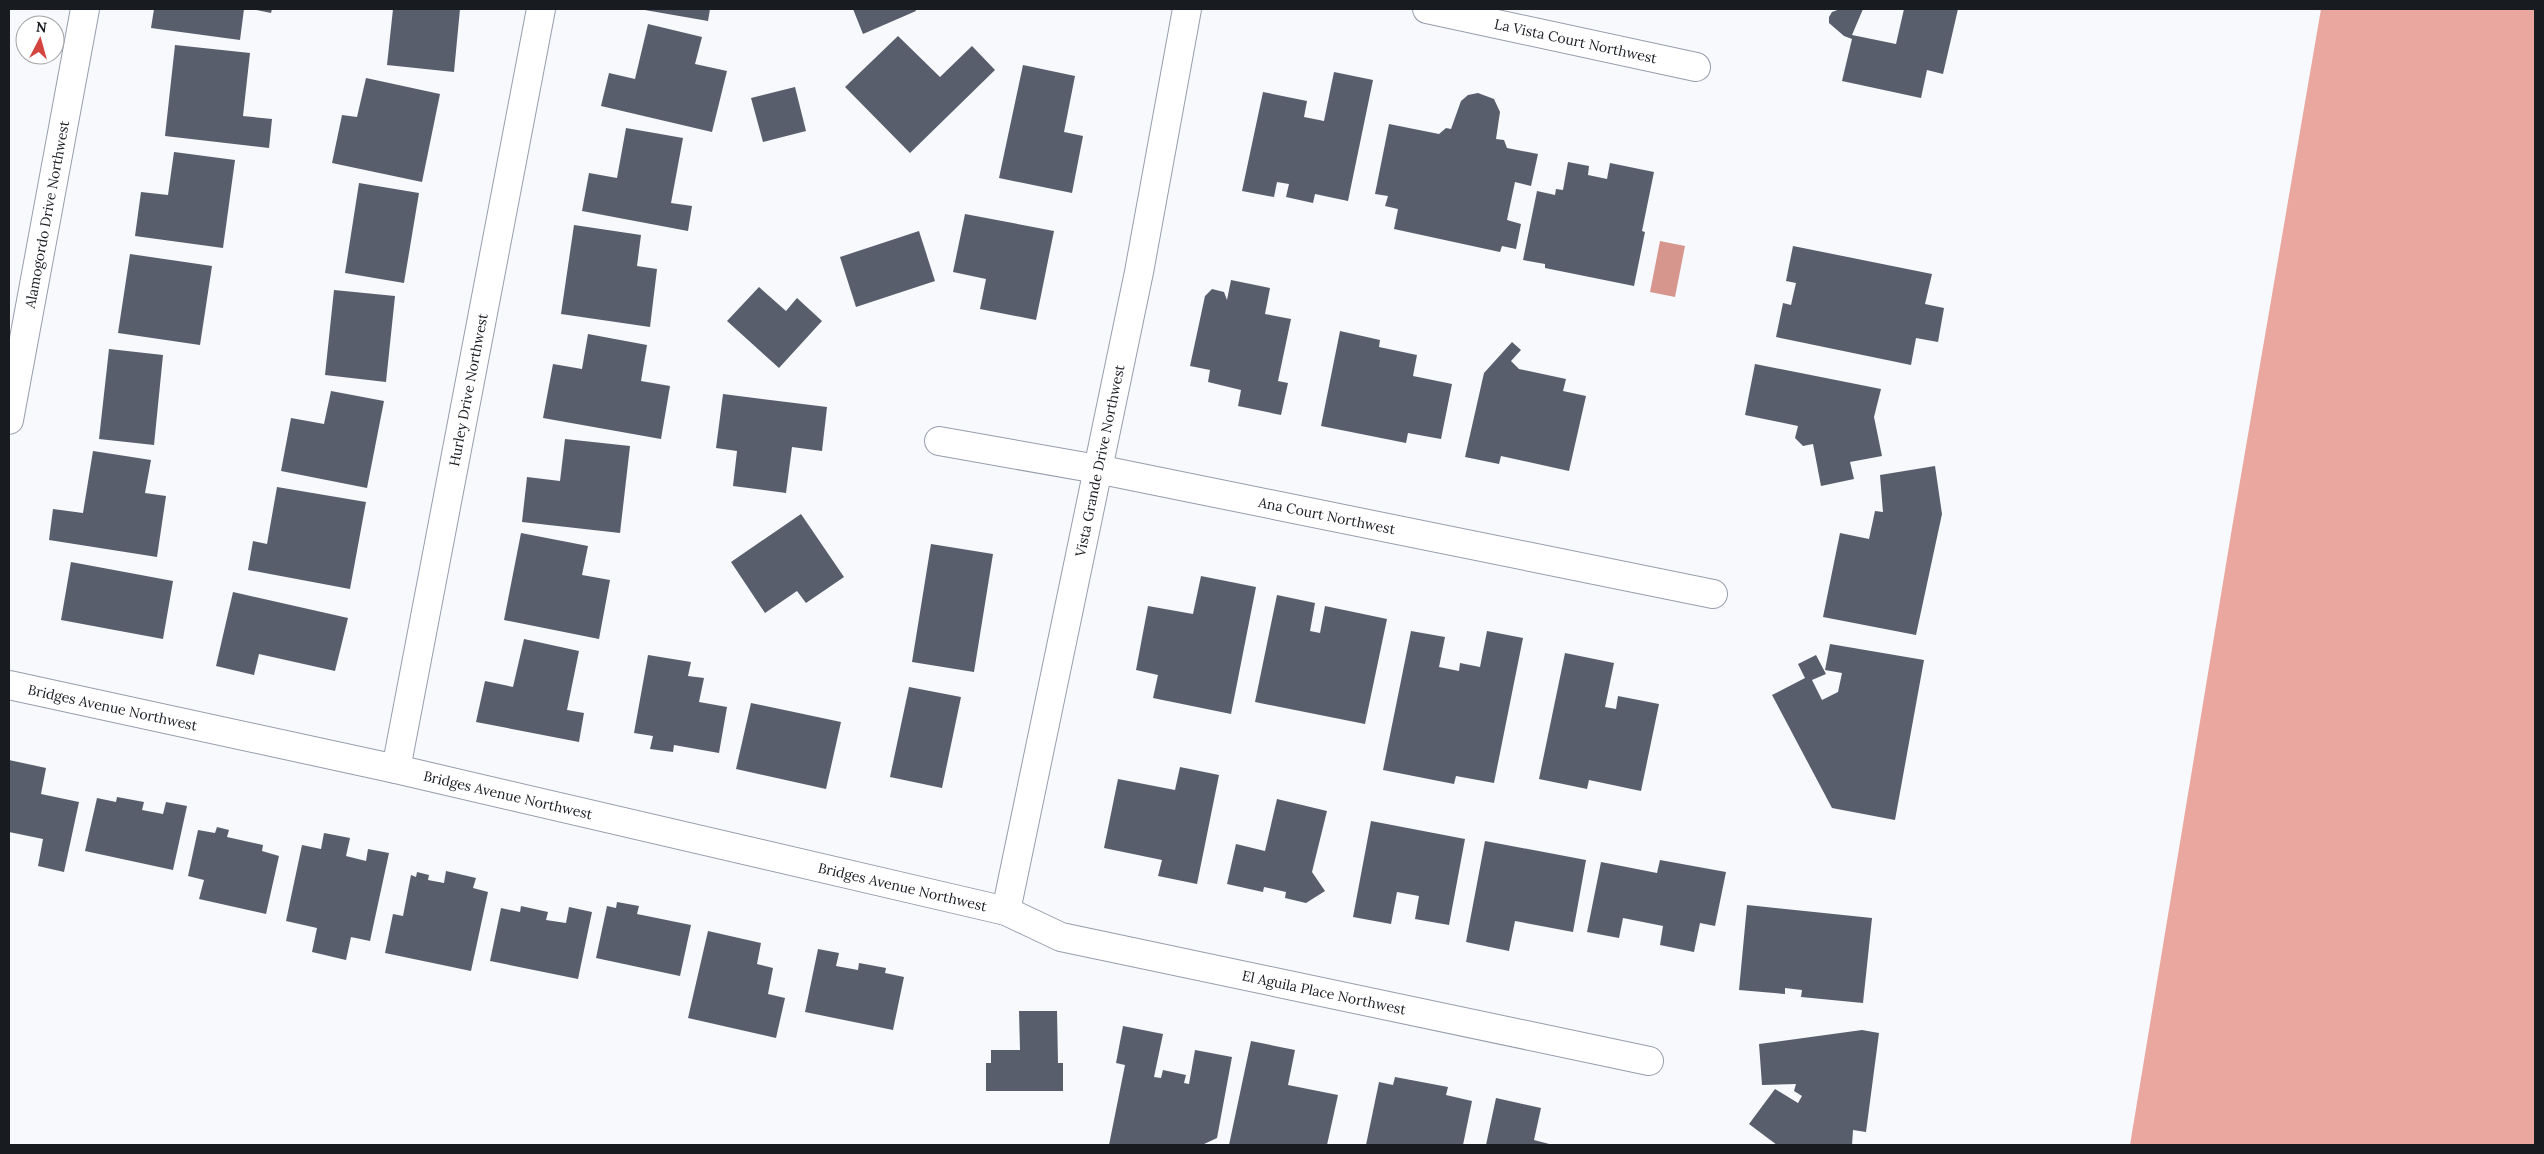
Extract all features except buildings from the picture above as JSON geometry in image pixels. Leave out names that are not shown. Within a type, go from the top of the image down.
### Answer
[{"type":"street","name":"Alamogordo Drive Northwest","points":[[9,420],[85,9]]},
{"type":"street","name":"Hurley Drive Northwest","points":[[396,770],[541,9]]},
{"type":"street","name":"Vista Grande Drive Northwest","points":[[1006,911],[1139,272],[1187,9]]},
{"type":"street","name":"La Vista Court Northwest","points":[[1427,9],[1696,67]]},
{"type":"street","name":"Ana Court Northwest","points":[[939,440],[1097,469],[1713,594]]},
{"type":"street","name":"Bridges Avenue Northwest","points":[[9,685],[396,770],[1006,911]]},
{"type":"street","name":"El Aguila Place Northwest","points":[[1006,911],[1060,937],[1649,1061]]},
{"type":"shaded area","points":[[2321,9],[2535,9],[2535,1145],[2130,1145],[2232,528]]},
{"type":"shaded area","points":[[1660,241],[1685,246],[1675,297],[1650,292]]}]
